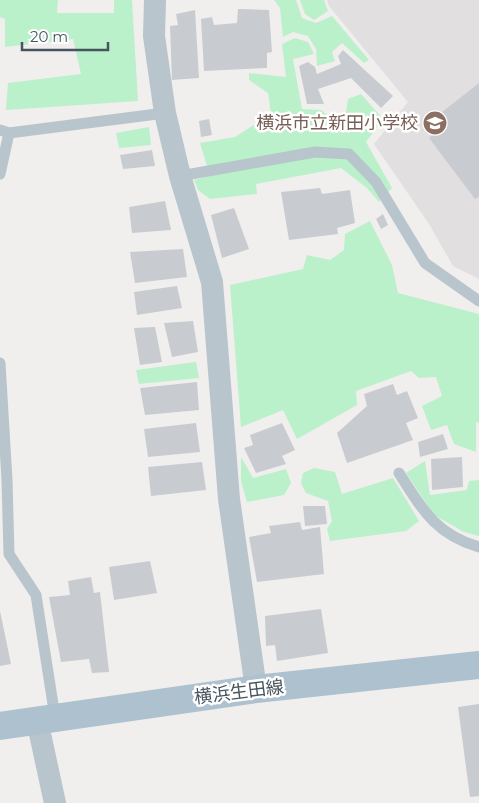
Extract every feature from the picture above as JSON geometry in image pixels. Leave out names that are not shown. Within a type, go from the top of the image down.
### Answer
[{"type":"main road","name":"横浜生田線","points":[[0,726],[256,689],[479,664]]},
{"type":"street","points":[[155,0],[154,36],[165,113],[180,176],[212,282],[229,498],[256,689]]},
{"type":"street","points":[[46,718],[55,803]]},
{"type":"lane","points":[[0,174],[4,131],[165,113]]},
{"type":"lane","points":[[180,176],[315,152],[349,154],[376,182],[424,263],[479,301]]},
{"type":"lane","points":[[0,363],[8,480],[9,554],[36,595],[46,718]]},
{"type":"lane","points":[[398,473],[432,522],[444,532],[479,547]]},
{"type":"shaded area","name":"横浜市立新田小学校","points":[[327,0],[479,0],[479,279],[453,266],[429,224],[374,144],[408,102],[329,6]]},
{"type":"green space","points":[[0,0],[58,0],[57,13],[114,13],[114,0],[132,0],[138,101],[6,110],[8,83],[81,74],[73,39],[5,47],[5,19],[0,17]]},
{"type":"green space","points":[[274,0],[296,0],[302,18],[316,23],[332,16],[369,60],[364,63],[342,43],[332,52],[335,61],[317,66],[316,49],[308,36],[293,32],[283,37],[280,8]]},
{"type":"green space","points":[[300,0],[324,0],[328,11],[314,20],[305,14]]},
{"type":"green space","points":[[295,38],[308,42],[314,54],[293,59],[302,109],[321,110],[335,121],[345,118],[348,99],[361,94],[383,119],[366,142],[392,188],[379,202],[367,188],[341,168],[256,184],[257,194],[210,199],[198,190],[194,180],[210,176],[200,143],[235,137],[271,114],[268,93],[249,80],[249,73],[286,77],[282,44]]},
{"type":"green space","points":[[149,127],[151,145],[119,148],[116,133]]},
{"type":"green space","points":[[370,221],[392,265],[398,293],[479,314],[479,423],[476,422],[476,452],[454,444],[447,425],[431,430],[422,406],[442,396],[436,377],[419,378],[411,371],[356,391],[357,405],[297,439],[283,410],[241,427],[230,285],[303,269],[307,255],[330,260],[344,250],[345,234]]},
{"type":"green space","points":[[196,362],[199,378],[139,384],[136,370]]},
{"type":"green space","points":[[241,457],[253,478],[286,469],[291,483],[284,495],[247,502],[241,481]]},
{"type":"green space","points":[[425,461],[430,495],[467,490],[469,481],[479,480],[479,536],[464,532],[434,515],[406,473]]},
{"type":"green space","points":[[314,468],[335,472],[342,494],[393,478],[419,521],[406,531],[330,541],[327,529],[332,521],[328,501],[306,493],[301,483],[303,473]]},
{"type":"building","points":[[238,9],[269,10],[272,52],[267,53],[267,68],[204,71],[201,19],[212,17],[214,25],[237,23]]},
{"type":"building","points":[[195,10],[199,78],[172,80],[170,26],[178,25],[176,14]]},
{"type":"building","points":[[343,50],[393,96],[381,108],[351,78],[318,89],[324,104],[307,104],[299,66],[308,62],[315,67],[317,74],[341,64],[338,56]]},
{"type":"building","points":[[479,83],[479,197],[475,199],[429,138],[444,125],[437,116]]},
{"type":"building","points":[[209,119],[212,135],[201,137],[199,121]]},
{"type":"building","points":[[152,150],[155,166],[123,169],[120,155]]},
{"type":"building","points":[[320,188],[322,194],[350,190],[355,223],[337,228],[338,234],[289,240],[281,192]]},
{"type":"building","points":[[165,201],[171,230],[132,233],[129,207]]},
{"type":"building","points":[[234,208],[249,249],[222,258],[211,215]]},
{"type":"building","points":[[383,214],[388,225],[381,229],[376,219]]},
{"type":"building","points":[[183,249],[187,277],[135,283],[130,252]]},
{"type":"building","points":[[177,286],[182,308],[137,315],[134,292]]},
{"type":"building","points":[[193,321],[198,352],[172,357],[164,323]]},
{"type":"building","points":[[155,327],[162,362],[140,365],[134,328]]},
{"type":"building","points":[[197,382],[199,410],[145,415],[140,388]]},
{"type":"building","points":[[393,384],[397,395],[407,391],[418,418],[406,423],[413,440],[347,463],[337,433],[367,406],[364,394]]},
{"type":"building","points":[[196,423],[200,452],[148,457],[144,429]]},
{"type":"building","points":[[282,423],[295,450],[282,456],[286,464],[256,473],[244,448],[253,445],[250,435]]},
{"type":"building","points":[[443,434],[448,449],[420,457],[418,442]]},
{"type":"building","points":[[462,457],[463,487],[432,490],[431,459]]},
{"type":"building","points":[[202,462],[206,490],[151,496],[148,467]]},
{"type":"building","points":[[303,506],[325,506],[327,524],[305,526]]},
{"type":"building","points":[[300,522],[302,530],[320,527],[324,574],[257,582],[249,537],[271,533],[269,526]]},
{"type":"building","points":[[150,561],[157,593],[114,600],[109,567]]},
{"type":"building","points":[[91,577],[94,593],[100,592],[109,672],[92,673],[89,659],[61,662],[49,597],[70,595],[68,581]]},
{"type":"building","points":[[321,609],[328,653],[277,661],[275,645],[266,646],[265,616]]},
{"type":"building","points":[[0,611],[11,664],[0,666]]},
{"type":"building","points":[[479,704],[479,796],[470,797],[458,707]]},
{"type":"place","name":"横浜市立新田小学校","points":[[435,123]]}]
